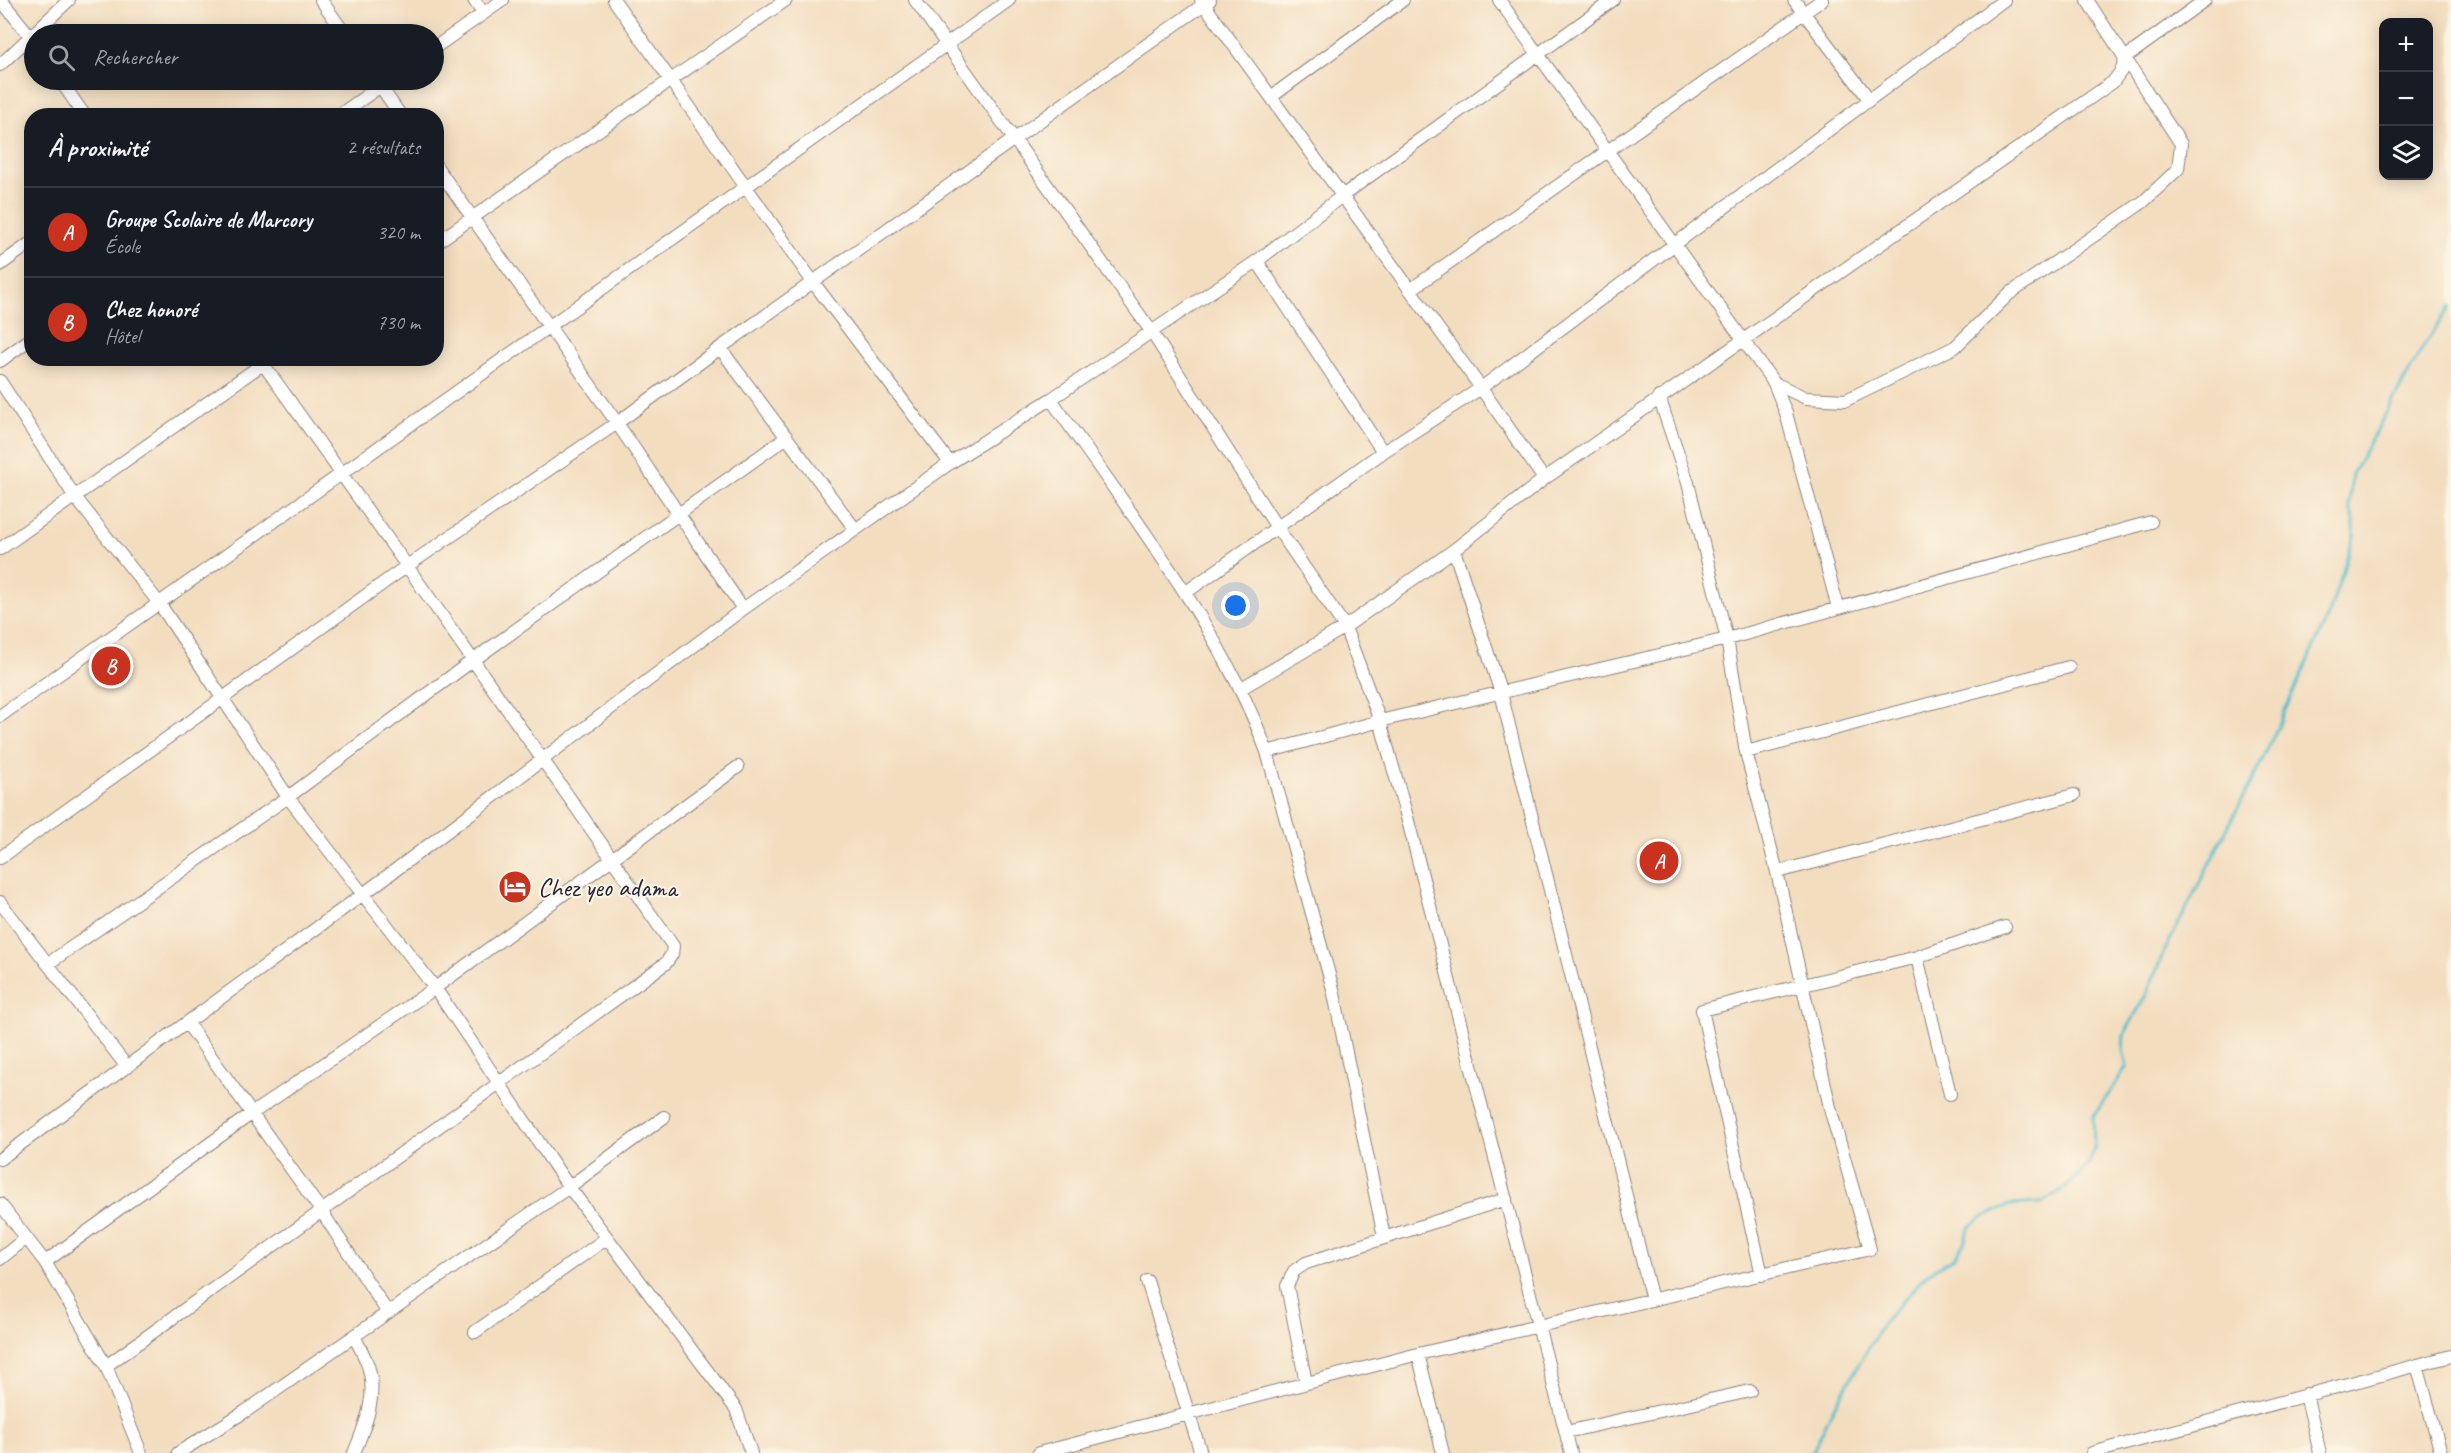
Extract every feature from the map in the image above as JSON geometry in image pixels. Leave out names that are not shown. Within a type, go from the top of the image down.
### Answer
[{"type":"street","points":[[2,0],[24,29]]},
{"type":"street","points":[[46,24],[68,0]]},
{"type":"street","points":[[321,0],[338,24]]},
{"type":"street","points":[[474,0],[483,13]]},
{"type":"street","points":[[444,41],[502,0]]},
{"type":"street","points":[[614,0],[813,282],[950,463]]},
{"type":"street","points":[[444,237],[786,0]]},
{"type":"street","points":[[915,0],[1151,332],[1276,526],[1346,627],[1380,721],[1407,817],[1540,1325],[1571,1453]]},
{"type":"street","points":[[0,716],[1008,0]]},
{"type":"street","points":[[1271,97],[1403,0]]},
{"type":"street","points":[[1498,0],[1774,383],[1786,413],[1838,608]]},
{"type":"street","points":[[0,1159],[362,895],[743,609],[950,463],[1051,399],[1257,261],[1342,196],[1613,0]]},
{"type":"street","points":[[1794,0],[1869,99]]},
{"type":"street","points":[[1410,290],[1822,0]]},
{"type":"street","points":[[1185,592],[1383,452],[1480,388],[2004,0]]},
{"type":"street","points":[[1774,383],[1806,398],[1846,400],[1955,347],[2010,294],[2143,202],[2178,169],[2181,144],[2087,0]]},
{"type":"street","points":[[1240,689],[1346,627],[1454,550],[1544,479],[1659,397],[2113,82],[2126,57],[2205,0]]},
{"type":"street","points":[[0,858],[407,566],[617,423],[1205,2],[1544,479]]},
{"type":"street","points":[[0,65],[24,46]]},
{"type":"street","points":[[67,90],[79,108]]},
{"type":"street","points":[[348,108],[372,90]]},
{"type":"street","points":[[386,90],[397,108]]},
{"type":"street","points":[[444,177],[617,423],[743,609]]},
{"type":"street","points":[[0,265],[24,248]]},
{"type":"street","points":[[1257,261],[1383,452]]},
{"type":"street","points":[[0,361],[24,344]]},
{"type":"street","points":[[720,348],[855,529]]},
{"type":"street","points":[[0,549],[256,366]]},
{"type":"street","points":[[106,1366],[500,1084],[666,963],[672,954],[673,946],[341,474],[268,366]]},
{"type":"street","points":[[0,381],[75,497],[159,603],[288,797],[435,988],[569,1187],[735,1409],[751,1453]]},
{"type":"street","points":[[1039,1453],[1418,1354],[1870,1249],[1831,1112],[1777,872],[1746,752],[1727,639],[1688,483],[1659,397]]},
{"type":"street","points":[[1051,399],[1185,592],[1254,716],[1267,752],[1333,989],[1384,1237]]},
{"type":"street","points":[[49,963],[288,797],[472,661],[787,437]]},
{"type":"street","points":[[1267,752],[1380,721],[1727,639],[2151,522]]},
{"type":"street","points":[[1454,550],[1501,693],[1652,1300]]},
{"type":"street","points":[[1746,752],[2069,667]]},
{"type":"street","points":[[45,1263],[251,1114],[435,988],[738,767]]},
{"type":"street","points":[[1777,872],[2074,795]]},
{"type":"street","points":[[0,902],[127,1067]]},
{"type":"street","points":[[1762,1275],[1702,1010],[1917,957],[2005,927]]},
{"type":"street","points":[[1917,957],[1950,1094]]},
{"type":"street","points":[[187,1023],[322,1212],[388,1312]]},
{"type":"street","points":[[178,1453],[246,1411],[569,1187],[664,1117]]},
{"type":"street","points":[[1306,1383],[1287,1286],[1294,1271],[1306,1263],[1506,1199]]},
{"type":"street","points":[[0,1204],[45,1263],[106,1366],[141,1453]]},
{"type":"street","points":[[0,1259],[26,1238]]},
{"type":"street","points":[[475,1332],[607,1238]]},
{"type":"street","points":[[1147,1281],[1201,1453]]},
{"type":"street","points":[[354,1336],[368,1366],[372,1385],[371,1402],[365,1427],[354,1453]]},
{"type":"street","points":[[1418,1354],[1443,1453]]},
{"type":"street","points":[[2092,1453],[2451,1356]]},
{"type":"street","points":[[2417,1365],[2441,1453]]},
{"type":"street","points":[[1566,1432],[1750,1391]]},
{"type":"street","points":[[2306,1394],[2320,1453]]},
{"type":"waterway","points":[[1812,1453],[1833,1409],[1883,1323],[1928,1273],[1954,1258],[1964,1243],[1969,1228],[1981,1218],[2009,1205],[2041,1203],[2067,1187],[2089,1164],[2094,1149],[2093,1117],[2127,1067],[2123,1051],[2124,1035],[2263,759],[2329,614],[2354,536],[2354,521],[2349,505],[2352,474],[2423,347],[2451,306]]},
{"type":"place","name":"Chez honoré","points":[[111,666]]},
{"type":"place","name":"Groupe Scolaire de Marcory","points":[[1659,861]]},
{"type":"place","name":"Chez yeo adama","points":[[515,887]]}]
